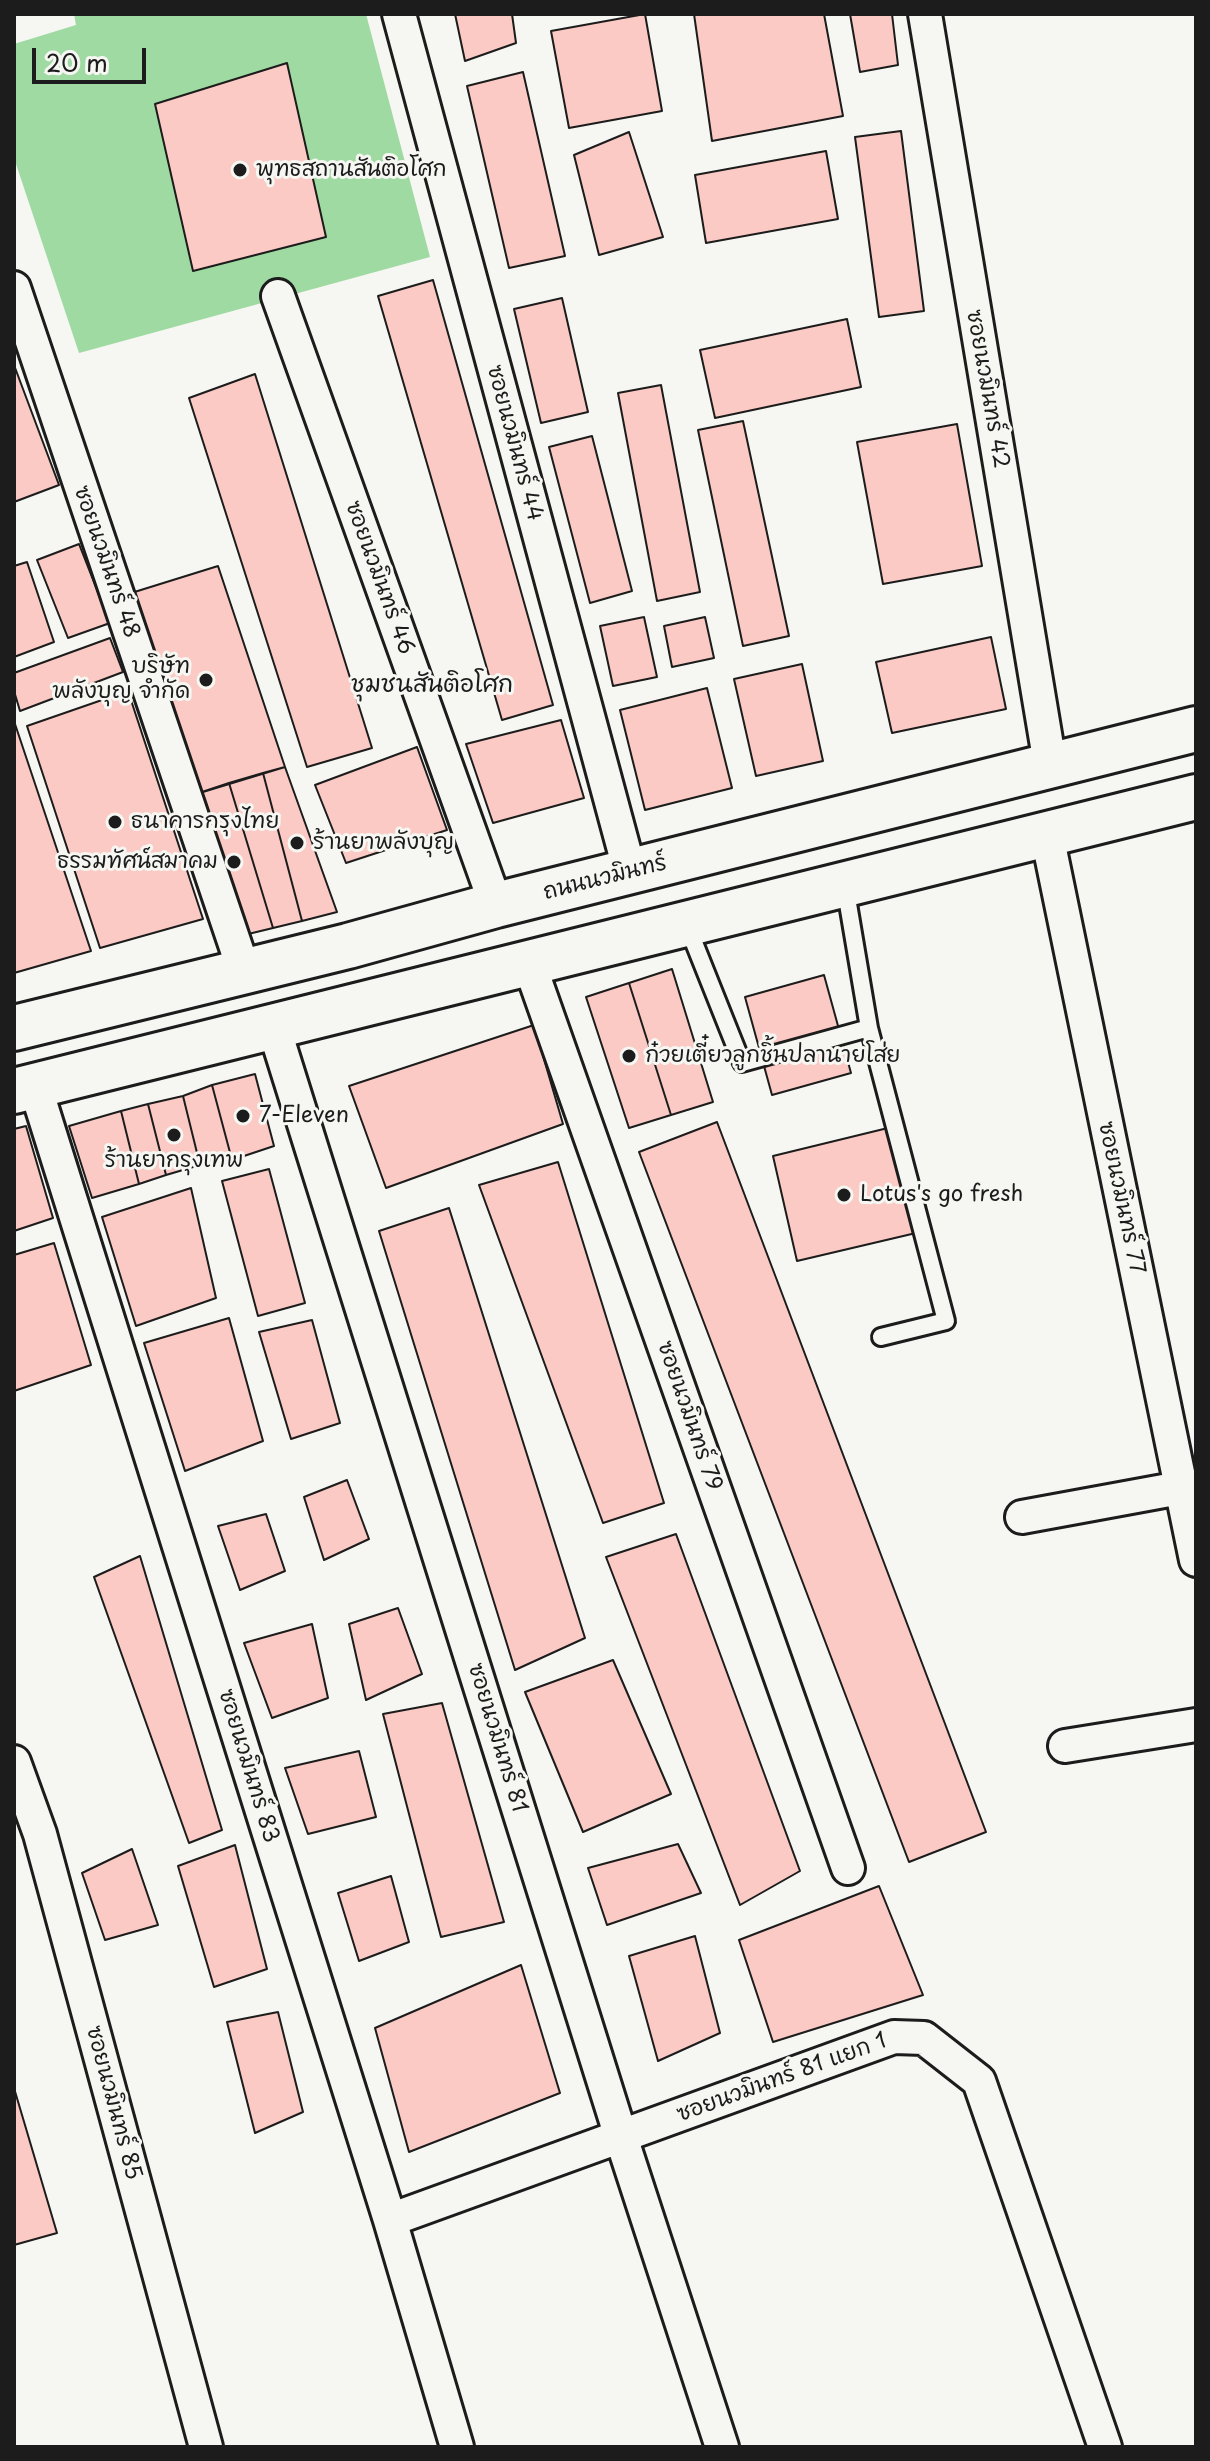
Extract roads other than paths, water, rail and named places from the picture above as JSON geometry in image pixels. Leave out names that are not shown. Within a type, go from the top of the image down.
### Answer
[{"type":"main road","name":"ถนนนวมินทร์","points":[[14,1028],[1196,729]]},
{"type":"main road","points":[[24,1089],[1196,797]]},
{"type":"main road","points":[[630,872],[640,935]]},
{"type":"street","name":"ซอยนวมินทร์ 44","points":[[399,14],[630,872]]},
{"type":"street","name":"ซอยนวมินทร์ 42","points":[[925,14],[1050,764]]},
{"type":"street","name":"ซอยนวมินทร์ 48","points":[[14,288],[244,971]]},
{"type":"street","name":"ซอยนวมินทร์ 46","points":[[278,296],[496,905]]},
{"type":"street","name":"ซอยนวมินทร์ 77","points":[[1047,835],[1196,1560]]},
{"type":"street","name":"ซอยนวมินทร์ 79","points":[[529,963],[848,1868]]},
{"type":"street","name":"ซอยนวมินทร์ 81","points":[[274,1028],[621,2137],[722,2447]]},
{"type":"street","name":"ซอยนวมินทร์ 83","points":[[24,1089],[390,2220],[457,2447]]},
{"type":"street","points":[[1022,1517],[1180,1488]]},
{"type":"street","points":[[1065,1746],[1196,1725]]},
{"type":"street","name":"ซอยนวมินทร์ 85","points":[[14,1762],[40,1834],[206,2447]]},
{"type":"street","name":"ซอยนวมินทร์ 81 แยก 1","points":[[390,2220],[894,2037],[924,2038],[979,2081],[1105,2447]]},
{"type":"lane","points":[[845,884],[869,1028],[946,1321],[881,1337]]},
{"type":"lane","points":[[687,925],[742,1063],[869,1028]]},
{"type":"place","name":"พุทธสถานสันติอโศก","points":[[240,170]]},
{"type":"place","name":"บริษัท พลังบุญ จำกัด","points":[[206,680]]},
{"type":"place","name":"ธนาคารกรุงไทย","points":[[115,822]]},
{"type":"place","name":"ร้านยาพลังบุญ","points":[[297,843]]},
{"type":"place","name":"ธรรมทัศน์สมาคม","points":[[234,862]]},
{"type":"place","name":"ก๋วยเตี๋ยวลูกชิ้นปลานายโส่ย","points":[[629,1056]]},
{"type":"place","name":"7-Eleven","points":[[243,1116]]},
{"type":"place","name":"ร้านยากรุงเทพ","points":[[174,1135]]},
{"type":"place","name":"Lotus's go fresh","points":[[844,1195]]},
{"type":"district","name":"ชุมชนสันติอโศก","points":[[432,685]]}]
